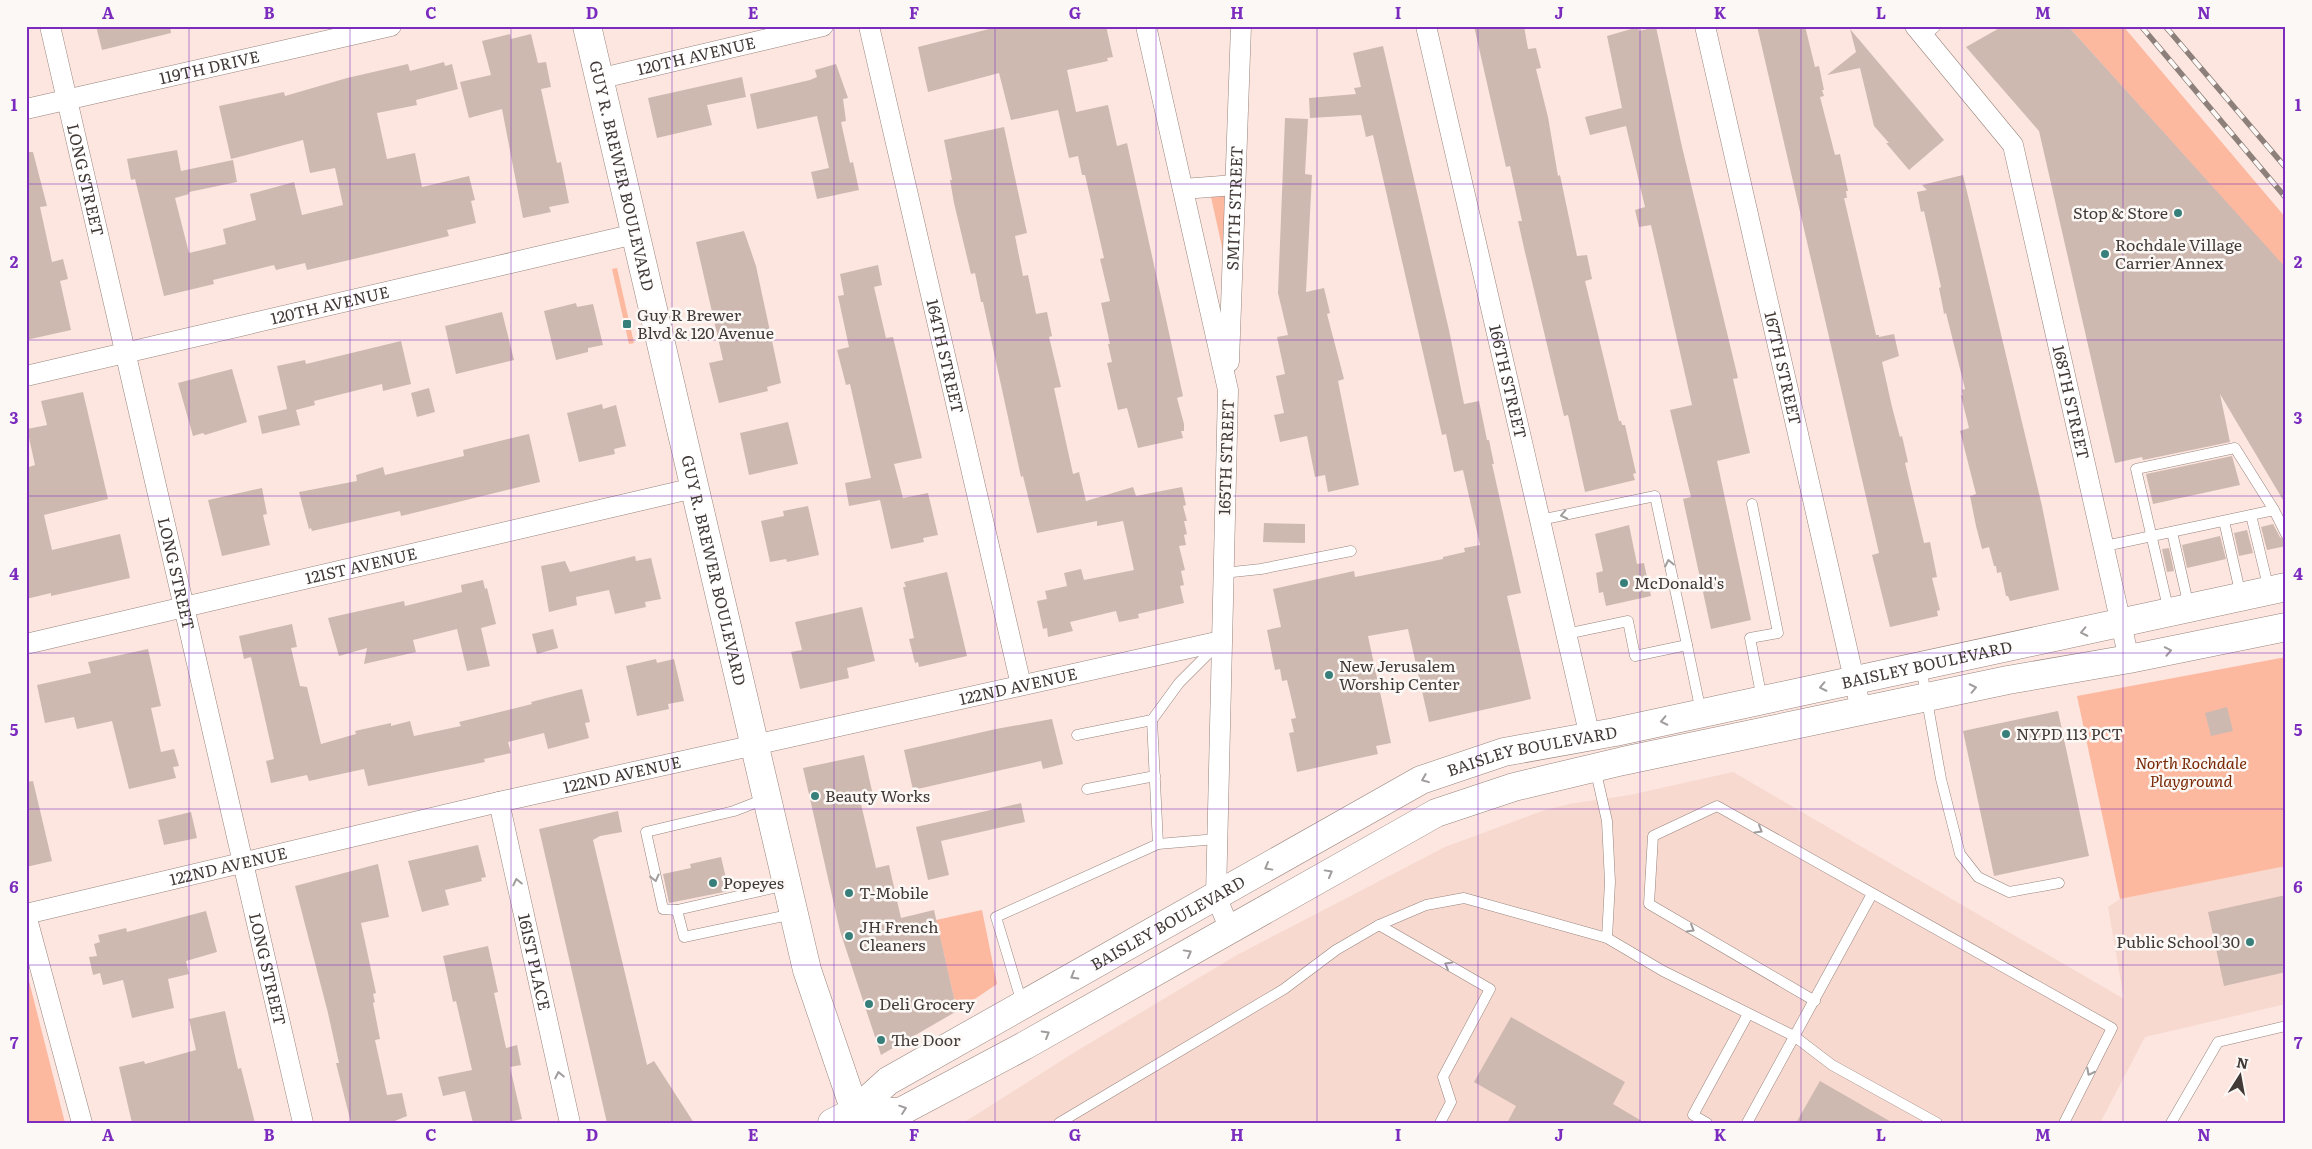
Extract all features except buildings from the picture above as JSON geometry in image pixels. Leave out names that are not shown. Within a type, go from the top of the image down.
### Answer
[{"type":"main road","name":"GUY R. BREWER BOULEVARD","points":[[587,26],[786,885],[807,970],[854,1120]]},
{"type":"main road","name":"BAISLEY BOULEVARD","points":[[854,1120],[888,1081],[1421,780],[1504,752],[1590,737],[2122,624],[2277,588]]},
{"type":"main road","name":"BAISLEY BOULEVARD","points":[[854,1120],[900,1112],[1024,1046],[1436,813],[1514,787],[1595,768],[1861,710],[2286,627]]},
{"type":"main road","points":[[1590,737],[1595,768]]},
{"type":"street","name":"LONG STREET","points":[[50,26],[303,1123]]},
{"type":"street","name":"119TH DRIVE","points":[[26,109],[391,26]]},
{"type":"street","name":"120TH AVENUE","points":[[598,78],[823,26]]},
{"type":"street","name":"164TH STREET","points":[[869,26],[1021,685]]},
{"type":"street","name":"165TH STREET","points":[[1146,26],[1228,390],[1216,896]]},
{"type":"street","name":"SMITH STREET","points":[[1228,390],[1241,26]]},
{"type":"street","name":"166TH STREET","points":[[1426,26],[1590,737]]},
{"type":"street","name":"167TH STREET","points":[[1704,26],[1861,710]]},
{"type":"street","name":"168TH STREET","points":[[1925,30],[2013,145],[2129,659]]},
{"type":"street","points":[[1183,189],[1235,185]]},
{"type":"street","name":"120TH AVENUE","points":[[26,376],[636,234]]},
{"type":"street","name":"121ST AVENUE","points":[[26,644],[694,488]]},
{"type":"street","name":"122ND AVENUE","points":[[26,915],[499,802],[1221,641]]},
{"type":"street","name":"161ST PLACE","points":[[499,802],[570,1123]]},
{"type":"street","points":[[1216,896],[1230,930]]},
{"type":"street","points":[[26,915],[82,1123]]},
{"type":"lane","points":[[2179,610],[2151,537],[2136,469],[2235,448],[2274,510],[2286,534]]},
{"type":"lane","points":[[1540,520],[1654,496],[1702,713]]},
{"type":"lane","points":[[1752,504],[1778,632],[1750,638],[1763,700]]},
{"type":"lane","points":[[2105,546],[2274,510]]},
{"type":"lane","points":[[2251,515],[2277,588]]},
{"type":"lane","points":[[2224,521],[2241,596]]},
{"type":"lane","points":[[2172,532],[2179,610]]},
{"type":"lane","points":[[1223,573],[1261,569],[1351,551]]},
{"type":"lane","points":[[1566,634],[1628,621],[1635,656],[1687,645]]},
{"type":"lane","points":[[1158,844],[1152,720],[1179,683],[1221,641]]},
{"type":"lane","points":[[1920,666],[1940,779],[1960,854],[1978,877],[2009,892],[2059,883]]},
{"type":"lane","points":[[1077,735],[1152,720]]},
{"type":"lane","points":[[1595,768],[1607,830],[1610,882],[1606,938]]},
{"type":"lane","points":[[1087,789],[1155,776]]},
{"type":"lane","points":[[766,799],[734,811],[646,832],[663,909],[677,910],[786,885]]},
{"type":"lane","points":[[1815,1001],[1649,904],[1653,836],[1717,806],[2112,1028],[2064,1123]]},
{"type":"lane","points":[[1022,1006],[996,917],[1158,844],[1217,839]]},
{"type":"lane","points":[[1747,1123],[1872,894]]},
{"type":"lane","points":[[1059,1123],[1284,989],[1336,950],[1379,925],[1426,905],[1464,898],[1606,938],[1663,971],[1794,1036],[1832,1065],[1937,1123]]},
{"type":"lane","points":[[677,910],[684,937],[794,914]]},
{"type":"lane","points":[[1379,925],[1490,989],[1443,1077],[1451,1102],[1440,1123]]},
{"type":"lane","points":[[1707,1123],[1693,1115],[1748,1014]]},
{"type":"lane","points":[[2171,1123],[2218,1042],[2286,1026]]},
{"type":"shaded area","points":[[1733,772],[2124,999],[2108,907],[2120,899],[2286,866],[2286,1004],[2145,1037],[2100,1123],[963,1123],[1075,1052],[1237,955],[1445,847],[1542,811],[1569,804],[1630,795]]},
{"type":"green space","points":[[2068,26],[2123,26],[2286,218],[2286,269]]},
{"type":"green space","points":[[1233,194],[1224,256],[1211,197]]},
{"type":"green space","points":[[617,268],[634,343],[629,344],[612,269]]},
{"type":"green space","name":"North Rochdale Playground","points":[[2286,657],[2286,866],[2120,899],[2077,696]]},
{"type":"green space","points":[[982,910],[997,984],[957,1011],[936,920]]},
{"type":"green space","points":[[26,969],[65,1123],[26,1123]]},
{"type":"railway","points":[[2141,26],[2286,198]]},
{"type":"railway","points":[[2165,26],[2286,168]]},
{"type":"place","name":"Stop & Store","points":[[2178,213]]},
{"type":"place","name":"Rochdale Village Carrier Annex","points":[[2105,254]]},
{"type":"place","name":"Guy R Brewer Blvd & 120 Avenue","points":[[627,324]]},
{"type":"place","name":"McDonald's","points":[[1624,583]]},
{"type":"place","name":"New Jerusalem Worship Center","points":[[1329,675]]},
{"type":"place","name":"NYPD 113 PCT","points":[[2006,734]]},
{"type":"place","name":"Beauty Works","points":[[815,796]]},
{"type":"place","name":"Popeyes","points":[[713,883]]},
{"type":"place","name":"T-Mobile","points":[[849,893]]},
{"type":"place","name":"JH French Cleaners","points":[[849,936]]},
{"type":"place","name":"Public School 30","points":[[2250,942]]},
{"type":"place","name":"Deli Grocery","points":[[869,1004]]},
{"type":"place","name":"The Door","points":[[881,1040]]}]
